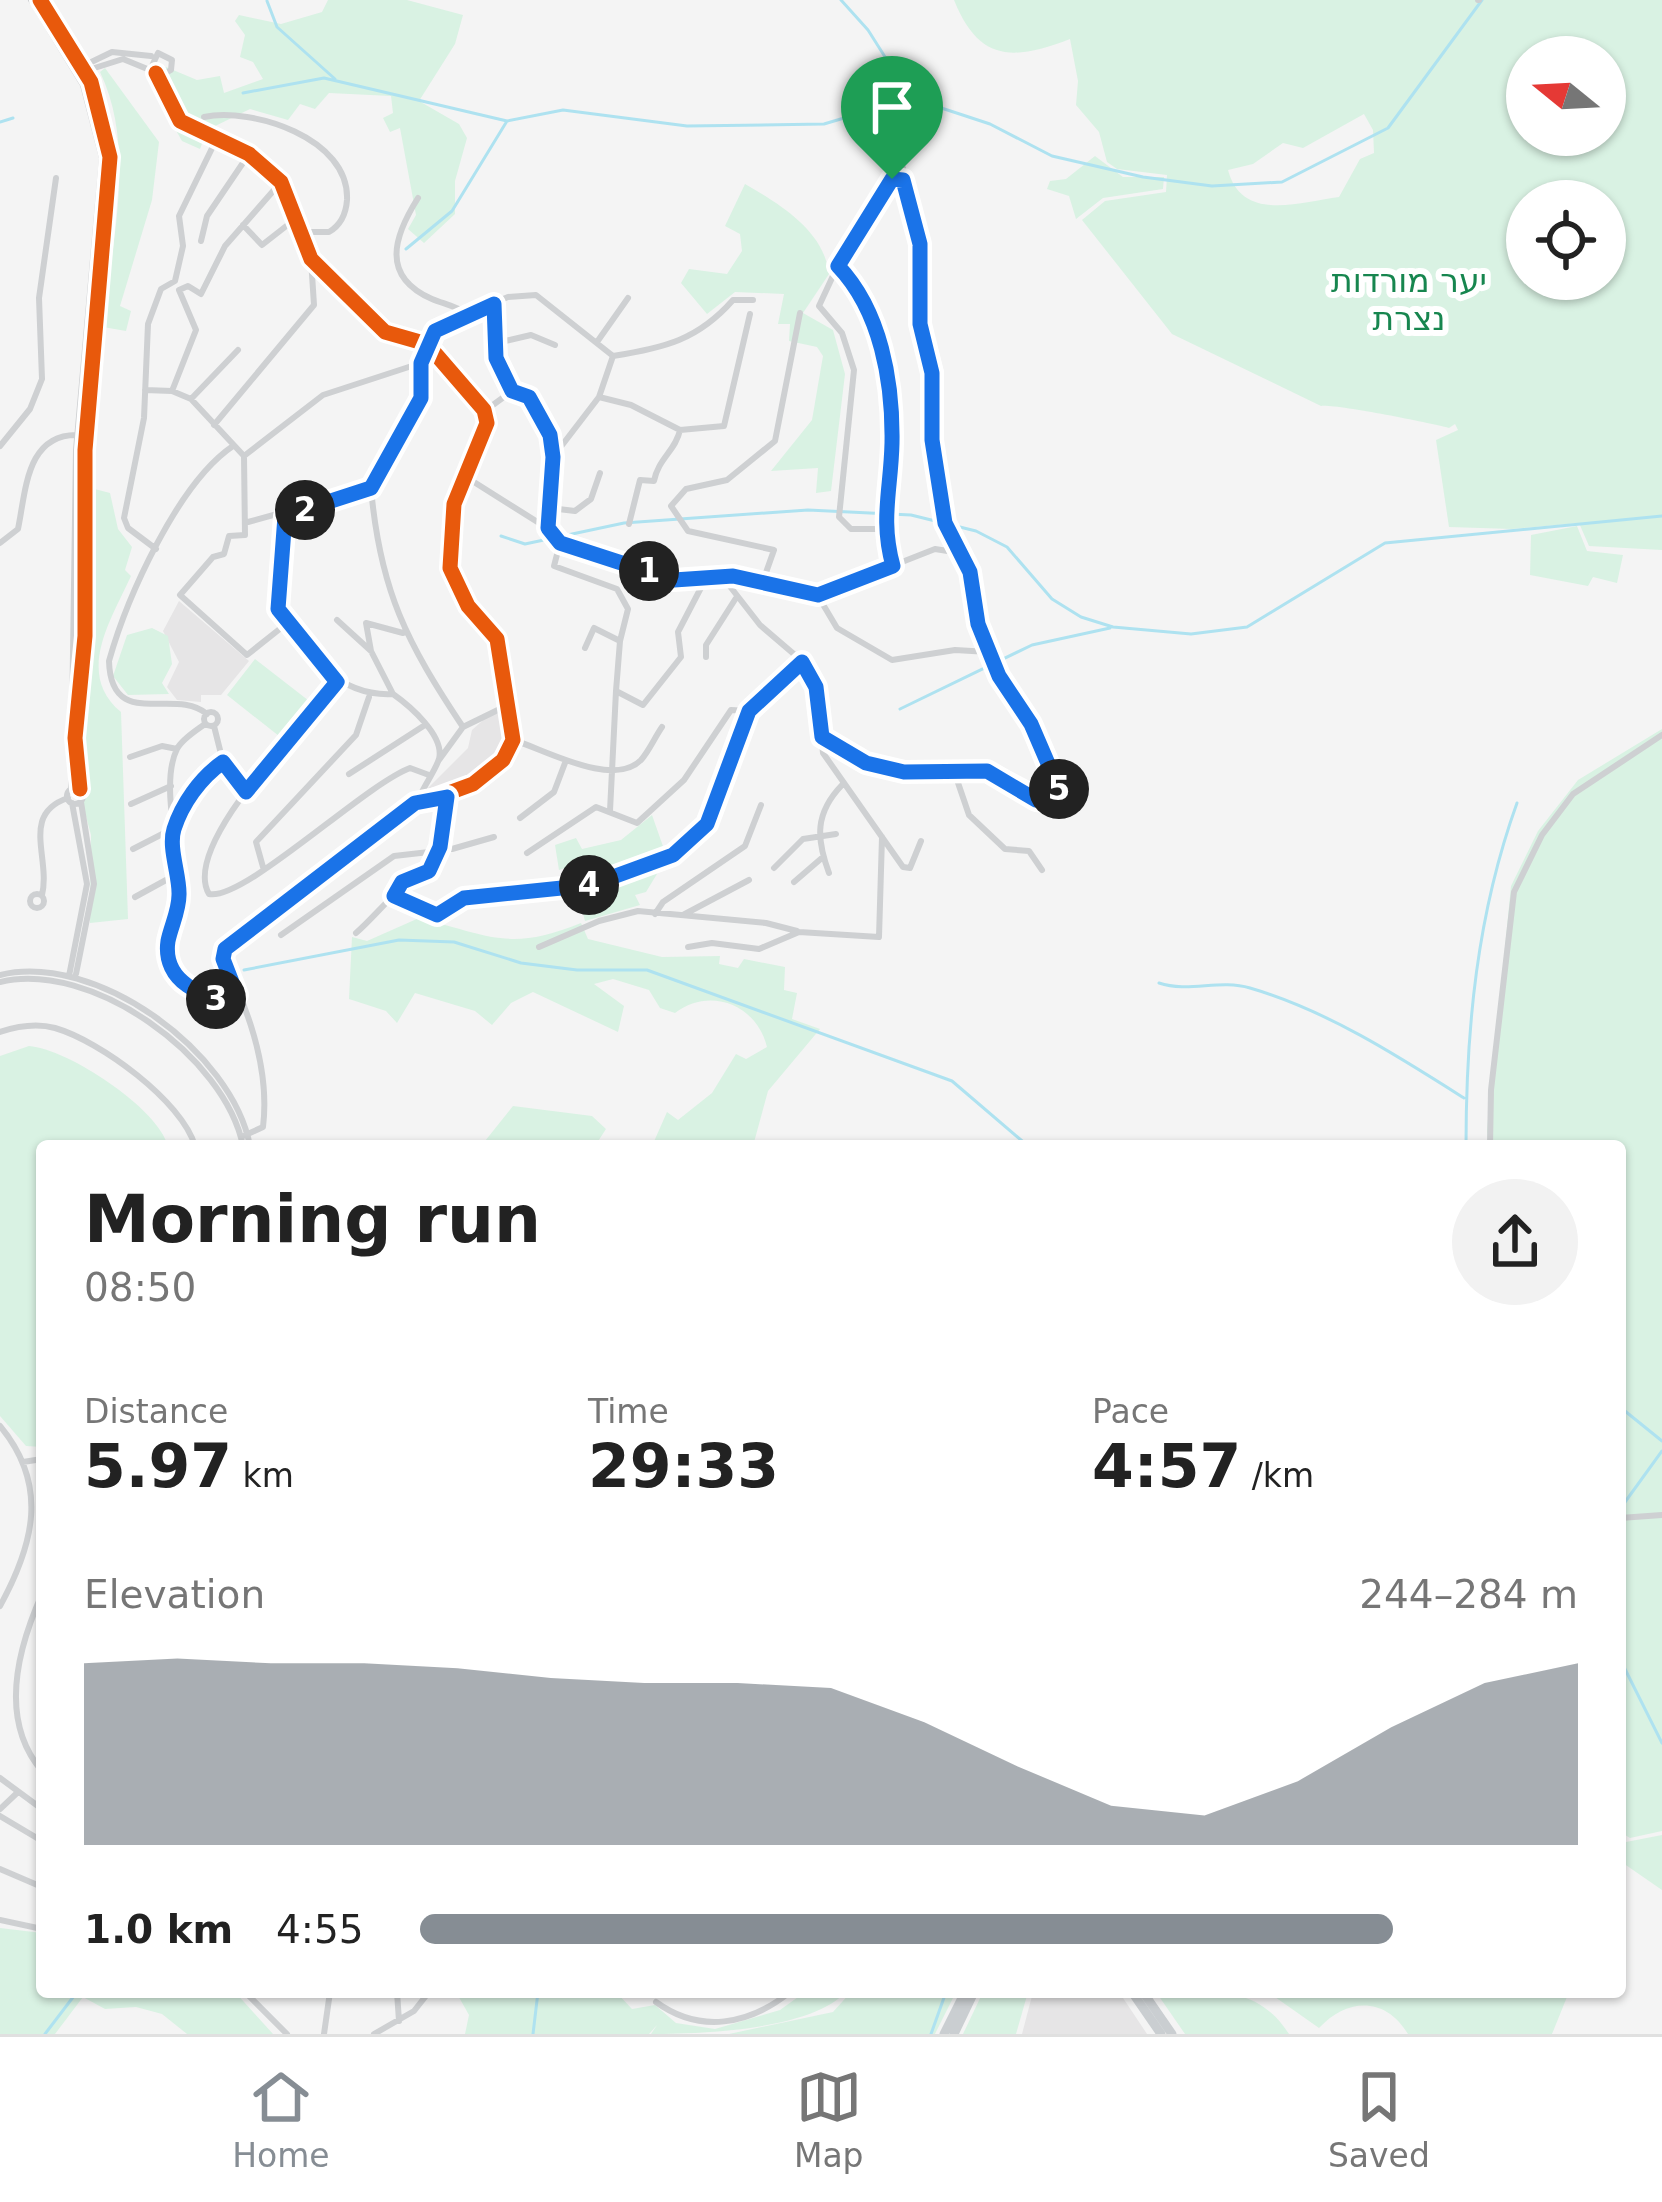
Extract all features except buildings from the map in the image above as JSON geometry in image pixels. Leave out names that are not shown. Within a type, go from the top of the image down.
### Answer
[{"type":"main road","points":[[944,2034],[961,1998]]},
{"type":"main road","points":[[954,2034],[971,1998]]},
{"type":"main road","points":[[1136,1998],[1161,2034]]},
{"type":"main road","points":[[1147,1998],[1172,2034]]},
{"type":"street","points":[[35,0],[76,56],[97,126],[102,172],[81,435],[85,636],[74,796],[94,884],[72,977]]},
{"type":"street","points":[[35,0],[92,84],[109,140],[110,172],[81,435]]},
{"type":"street","points":[[80,70],[112,52],[170,57],[165,96]]},
{"type":"street","points":[[155,55],[154,70],[180,121],[249,154],[281,182],[311,259],[385,332],[427,344],[484,410],[487,423],[454,504],[450,568],[468,606],[496,639],[513,740],[493,770],[447,797],[420,800],[225,949],[223,959],[259,1047],[263,1080],[264,1124],[246,1140]]},
{"type":"street","points":[[76,56],[96,61],[122,59],[168,72]]},
{"type":"street","points":[[92,84],[96,61]]},
{"type":"street","points":[[204,117],[221,113],[290,132],[319,144],[331,156],[347,192],[342,220],[329,232],[298,232]]},
{"type":"street","points":[[172,391],[196,330],[177,286],[183,246],[179,216],[217,138]]},
{"type":"street","points":[[201,241],[207,216],[249,154]]},
{"type":"street","points":[[822,737],[866,763],[904,772],[987,771],[1050,804],[1059,796],[1031,724],[1011,700],[989,652],[978,624],[970,572],[956,553],[945,523],[932,440],[932,373],[920,320],[920,244],[903,180],[905,170],[898,166],[819,306],[842,333],[854,370],[837,505],[845,526],[883,529]]},
{"type":"street","points":[[0,446],[30,409],[42,379],[39,298],[56,178]]},
{"type":"street","points":[[892,179],[903,180]]},
{"type":"street","points":[[156,549],[128,528],[124,518],[145,390],[148,324],[160,289],[188,286],[201,294],[243,225],[281,182]]},
{"type":"street","points":[[418,197],[397,233],[392,254],[396,266],[418,291],[467,314]]},
{"type":"street","points":[[243,225],[262,244],[294,220]]},
{"type":"street","points":[[214,425],[314,305],[311,259]]},
{"type":"street","points":[[838,266],[854,283],[881,346],[892,443],[883,529],[893,566]]},
{"type":"street","points":[[463,727],[403,633],[375,530],[371,488],[421,398],[421,363],[427,344],[435,331],[521,294],[536,295],[613,356]]},
{"type":"street","points":[[597,342],[628,298]]},
{"type":"street","points":[[613,356],[675,346],[713,322],[733,300],[753,300]]},
{"type":"street","points":[[494,304],[496,358],[512,391],[529,397],[550,435],[548,528]]},
{"type":"street","points":[[763,581],[773,550],[688,531],[671,506],[686,489],[727,480],[775,441],[800,313]]},
{"type":"street","points":[[599,397],[631,405],[680,430],[724,426],[750,314]]},
{"type":"street","points":[[496,343],[531,335],[555,345]]},
{"type":"street","points":[[190,400],[238,350]]},
{"type":"street","points":[[553,457],[599,397],[613,356]]},
{"type":"street","points":[[244,456],[322,395],[421,363]]},
{"type":"street","points":[[145,390],[172,391],[190,400],[244,456],[248,522],[244,535],[229,536],[224,554],[213,557],[180,595],[247,655],[286,624]]},
{"type":"street","points":[[484,410],[494,409],[512,391]]},
{"type":"street","points":[[628,524],[635,488],[640,480],[654,482],[658,459],[678,442],[680,430]]},
{"type":"street","points":[[0,543],[18,529],[24,489],[39,452],[56,437],[81,435]]},
{"type":"street","points":[[233,446],[194,478],[156,549],[109,661],[112,683],[140,705],[186,703],[218,716],[177,749],[171,785],[179,896],[167,944],[170,964],[189,987],[204,995],[237,995]]},
{"type":"street","points":[[550,508],[575,512],[590,499],[600,473]]},
{"type":"street","points":[[466,477],[548,528],[560,543],[674,580],[733,576],[818,595],[935,549],[956,553]]},
{"type":"street","points":[[248,522],[285,516],[371,488]]},
{"type":"street","points":[[285,516],[276,599],[286,624],[337,682],[369,697],[393,694]]},
{"type":"street","points":[[560,543],[553,556],[558,569],[622,594],[628,609],[620,641],[610,811]]},
{"type":"street","points":[[616,691],[643,705],[671,672],[681,657],[678,632],[705,580]]},
{"type":"street","points":[[724,580],[736,598],[802,662],[816,687],[823,753],[903,867],[910,868],[921,841]]},
{"type":"street","points":[[818,595],[838,628],[892,660],[955,650],[989,652]]},
{"type":"street","points":[[706,657],[706,645],[736,598]]},
{"type":"street","points":[[337,620],[371,651]]},
{"type":"street","points":[[403,633],[366,623],[371,651],[393,694],[439,745],[439,760]]},
{"type":"street","points":[[585,648],[594,628],[620,641]]},
{"type":"street","points":[[394,896],[437,915],[464,898],[591,885],[673,855],[707,824],[749,711],[802,662]]},
{"type":"street","points":[[337,682],[217,831],[205,890],[214,897],[225,894],[296,848],[384,778],[410,768],[429,775]]},
{"type":"street","points":[[262,867],[256,842],[356,735],[369,697]]},
{"type":"street","points":[[420,800],[429,775],[463,727],[508,704]]},
{"type":"street","points":[[527,853],[591,809],[610,811],[630,823],[652,813],[684,780],[730,710],[749,711]]},
{"type":"street","points":[[206,713],[223,762],[246,792]]},
{"type":"street","points":[[349,774],[425,725]]},
{"type":"street","points":[[513,740],[565,764],[614,768],[639,763],[662,727]]},
{"type":"street","points":[[1490,1140],[1491,1090],[1514,892],[1542,835],[1573,794],[1662,735]]},
{"type":"street","points":[[130,757],[163,746],[177,749]]},
{"type":"street","points":[[133,849],[174,829],[198,783],[223,762]]},
{"type":"street","points":[[520,818],[554,792],[565,764]]},
{"type":"street","points":[[955,774],[969,815],[1006,850],[1030,850],[1042,870]]},
{"type":"street","points":[[131,804],[171,785]]},
{"type":"street","points":[[830,873],[817,838],[825,804],[842,785]]},
{"type":"street","points":[[42,895],[46,863],[39,822],[48,808],[74,796]]},
{"type":"street","points":[[356,933],[402,882],[429,871],[439,849],[447,797]]},
{"type":"street","points":[[173,806],[186,806]]},
{"type":"street","points":[[655,914],[663,902],[746,846],[761,806]]},
{"type":"street","points":[[774,868],[803,839],[836,834]]},
{"type":"street","points":[[539,947],[599,921],[638,911],[766,923],[799,932],[879,937],[882,836]]},
{"type":"street","points":[[281,935],[394,856],[452,849],[494,837]]},
{"type":"street","points":[[794,882],[823,857]]},
{"type":"street","points":[[135,897],[177,874]]},
{"type":"street","points":[[679,917],[749,880]]},
{"type":"street","points":[[688,947],[712,943],[759,949],[799,932]]},
{"type":"street","points":[[0,979],[53,971],[76,958]]},
{"type":"street","points":[[76,958],[89,980],[206,1062],[234,1098],[245,1140]]},
{"type":"street","points":[[53,971],[89,980]]},
{"type":"street","points":[[0,979],[72,977],[107,998],[188,1055],[223,1094],[245,1140]]},
{"type":"street","points":[[0,1032],[43,1026],[80,1040],[170,1101],[192,1140]]},
{"type":"street","points":[[0,1426],[23,1462],[33,1493],[31,1534],[23,1563],[0,1606]]},
{"type":"street","points":[[23,1462],[36,1461]]},
{"type":"street","points":[[1626,1518],[1662,1515]]},
{"type":"street","points":[[36,1608],[14,1658],[5,1700],[18,1746],[36,1765]]},
{"type":"street","points":[[0,1778],[36,1805]]},
{"type":"street","points":[[16,1793],[0,1813],[36,1837]]},
{"type":"street","points":[[0,1869],[36,1884]]},
{"type":"street","points":[[0,1920],[36,1928]]},
{"type":"street","points":[[251,1998],[287,2034]]},
{"type":"street","points":[[324,2034],[329,1998]]},
{"type":"street","points":[[397,1998],[398,2021]]},
{"type":"street","points":[[374,2034],[398,2021],[423,1998]]},
{"type":"street","points":[[656,2002],[682,2019],[719,2023],[751,2016],[780,1998]]},
{"type":"shaded area","points":[[179,601],[249,661],[221,695],[201,695],[201,702],[177,700],[167,687],[179,662],[163,631]]},
{"type":"shaded area","points":[[507,712],[509,741],[500,758],[458,788],[431,795],[428,788],[468,748],[472,730],[489,715]]},
{"type":"shaded area","points":[[1031,1998],[1123,1998],[1147,2034],[1022,2034]]},
{"type":"green space","points":[[328,0],[407,0],[463,15],[455,44],[419,101],[459,124],[467,138],[455,181],[455,214],[424,243],[408,229],[416,215],[400,128],[390,132],[383,118],[393,113],[391,96],[329,93],[315,109],[300,104],[288,120],[250,109],[207,130],[200,149],[182,141],[148,81],[166,67],[197,80],[220,76],[224,93],[263,79],[253,62],[240,57],[245,35],[235,21],[239,15],[281,24],[322,12]]},
{"type":"green space","name":"יער מורדות נצרת","points":[[954,0],[1662,0],[1662,550],[1589,546],[1579,523],[1512,529],[1449,527],[1436,440],[1458,430],[1455,424],[1449,428],[1321,406],[1172,334],[1082,220],[1105,201],[1166,192],[1167,175],[1117,169],[1107,162],[1099,132],[1076,105],[1078,81],[1070,39],[1015,53],[1000,51],[975,35]],"holes":[[[1364,114],[1373,130],[1374,153],[1360,159],[1339,197],[1274,205],[1259,203],[1235,187],[1228,170],[1253,164],[1283,143],[1303,148]]]},
{"type":"green space","points":[[105,68],[159,142],[152,200],[120,306],[131,311],[126,331],[103,327],[119,165],[111,102],[100,72]]},
{"type":"green space","points":[[1095,156],[1123,177],[1164,177],[1163,189],[1103,198],[1076,219],[1069,196],[1047,189],[1050,181],[1066,179]]},
{"type":"green space","points":[[745,184],[799,221],[825,259],[829,274],[803,313],[833,330],[845,374],[831,491],[816,493],[818,468],[771,471],[812,420],[823,356],[817,347],[789,341],[790,324],[778,324],[784,294],[735,292],[707,314],[681,283],[689,269],[727,274],[742,251],[740,234],[725,226]]},
{"type":"green space","points":[[87,487],[110,493],[118,529],[132,547],[125,570],[131,576],[107,628],[99,664],[107,697],[121,712],[128,919],[90,923],[91,835],[77,783],[85,685]]},
{"type":"green space","points":[[1577,526],[1587,551],[1623,555],[1617,583],[1593,577],[1588,586],[1530,575],[1531,535]]},
{"type":"green space","points":[[152,628],[168,636],[172,664],[162,683],[169,694],[128,695],[113,676],[127,635]]},
{"type":"green space","points":[[255,659],[313,704],[284,740],[227,695]]},
{"type":"green space","points":[[1662,729],[1662,1831],[1630,1838],[1626,1836],[1626,1140],[1488,1140],[1487,1130],[1511,886],[1538,831],[1578,780]]},
{"type":"green space","points":[[652,815],[665,852],[582,881],[577,864],[559,870],[555,845],[576,838],[582,849],[621,840]]},
{"type":"green space","points":[[663,864],[646,892],[635,895],[640,905],[585,921],[578,894]]},
{"type":"green space","points":[[419,918],[518,939],[581,923],[588,939],[662,957],[720,956],[719,964],[738,968],[744,959],[785,967],[784,990],[797,993],[792,1019],[820,1029],[768,1091],[755,1140],[655,1140],[667,1112],[678,1120],[712,1093],[736,1054],[746,1059],[767,1047],[762,1032],[743,1011],[730,1004],[703,1001],[675,1013],[660,1008],[649,990],[613,979],[594,984],[624,1006],[618,1032],[533,992],[511,1003],[492,1025],[475,1011],[415,993],[397,1023],[386,1011],[349,999],[352,937],[367,941]]},
{"type":"green space","points":[[29,1046],[66,1058],[130,1098],[165,1140],[36,1140],[36,1447],[26,1446],[0,1416],[0,1056]]},
{"type":"green space","points":[[513,1106],[592,1116],[606,1129],[599,1140],[486,1140]]},
{"type":"green space","points":[[1662,1835],[1662,1890],[1626,1865],[1626,1842]]},
{"type":"green space","points":[[0,1928],[36,1932],[36,1998],[82,1998],[55,2034],[0,2034]]},
{"type":"green space","points":[[85,1998],[240,1998],[273,2034],[187,2034],[162,2014],[136,2007],[105,2009]]},
{"type":"green space","points":[[459,1998],[622,1998],[632,2009],[655,2005],[676,2023],[715,2029],[780,2010],[797,1998],[838,1998],[808,2015],[726,2031],[651,2034],[657,2025],[649,2034],[465,2034],[469,2015]]},
{"type":"green space","points":[[846,1998],[953,1998],[935,2034],[729,2034],[833,2012]]},
{"type":"green space","points":[[980,1998],[1026,1998],[1016,2034],[963,2034]]},
{"type":"green space","points":[[1160,1998],[1247,1998],[1276,2018],[1289,2034],[1185,2034]]},
{"type":"green space","points":[[1276,1998],[1567,1998],[1552,2034],[1408,2034],[1388,2013],[1365,2006],[1341,2011],[1319,2028]]},
{"type":"waterway","points":[[841,0],[868,30],[911,98],[990,124],[1052,156],[1143,177],[1212,186],[1282,182],[1388,128],[1482,0]]},
{"type":"waterway","points":[[267,1],[277,27],[335,79]]},
{"type":"waterway","points":[[243,93],[324,78],[507,121],[563,110],[687,126],[824,124],[911,98]]},
{"type":"waterway","points":[[0,122],[13,118]]},
{"type":"waterway","points":[[406,249],[452,211],[507,121]]},
{"type":"waterway","points":[[501,536],[525,544],[624,523],[808,510],[911,515],[976,531],[1007,547],[1052,599],[1081,617],[1113,627],[1191,634],[1247,627],[1385,543],[1662,516]]},
{"type":"waterway","points":[[900,709],[1032,645],[1110,628]]},
{"type":"waterway","points":[[1466,1140],[1476,972],[1492,887],[1517,803]]},
{"type":"waterway","points":[[244,970],[399,940],[454,942],[521,963],[577,970],[647,970],[952,1081],[1021,1140]]},
{"type":"waterway","points":[[1159,983],[1238,986],[1278,997],[1361,1036],[1464,1098]]},
{"type":"waterway","points":[[1626,1412],[1662,1441]]},
{"type":"waterway","points":[[1626,1501],[1662,1451]]},
{"type":"waterway","points":[[1626,1671],[1662,1743]]},
{"type":"waterway","points":[[45,2034],[72,1998]]},
{"type":"waterway","points":[[533,2034],[537,1998]]},
{"type":"waterway","points":[[931,2034],[944,1998]]},
{"type":"cycle path","points":[[40,0],[91,82],[110,157],[85,450],[85,636],[75,738],[80,789]]},
{"type":"cycle path","points":[[156,73],[180,121],[249,154],[281,182],[311,259],[385,332],[427,344],[484,410],[487,423],[454,504],[450,568],[468,606],[497,639],[513,740],[503,760],[473,784],[424,802]]},
{"type":"cycle path","points":[[822,737],[866,763],[904,772],[987,771],[1050,804],[1059,796],[1031,724],[999,676],[978,624],[970,572],[945,523],[932,440],[933,373],[920,324],[920,244],[903,180]]},
{"type":"route","points":[[892,179],[903,180],[920,244],[920,324],[931,364],[932,440],[945,523],[956,553],[970,572],[978,624],[999,676],[1031,724],[1059,789],[1056,802],[1036,800],[987,771],[904,772],[866,763],[822,737],[816,687],[802,662],[749,711],[707,824],[673,855],[591,885],[464,898],[437,915],[394,896],[402,882],[429,871],[440,847],[447,797],[419,806],[415,803],[225,949],[223,959],[237,995],[218,999],[189,987],[170,964],[167,944],[179,896],[174,829],[190,795],[223,762],[246,792],[337,682],[278,609],[285,516],[371,488],[380,477],[421,398],[421,363],[435,331],[494,304],[496,358],[512,391],[529,397],[550,435],[548,528],[560,543],[674,580],[733,576],[818,595],[893,566],[883,529],[892,443],[881,346],[854,283],[838,266],[892,179]]}]
